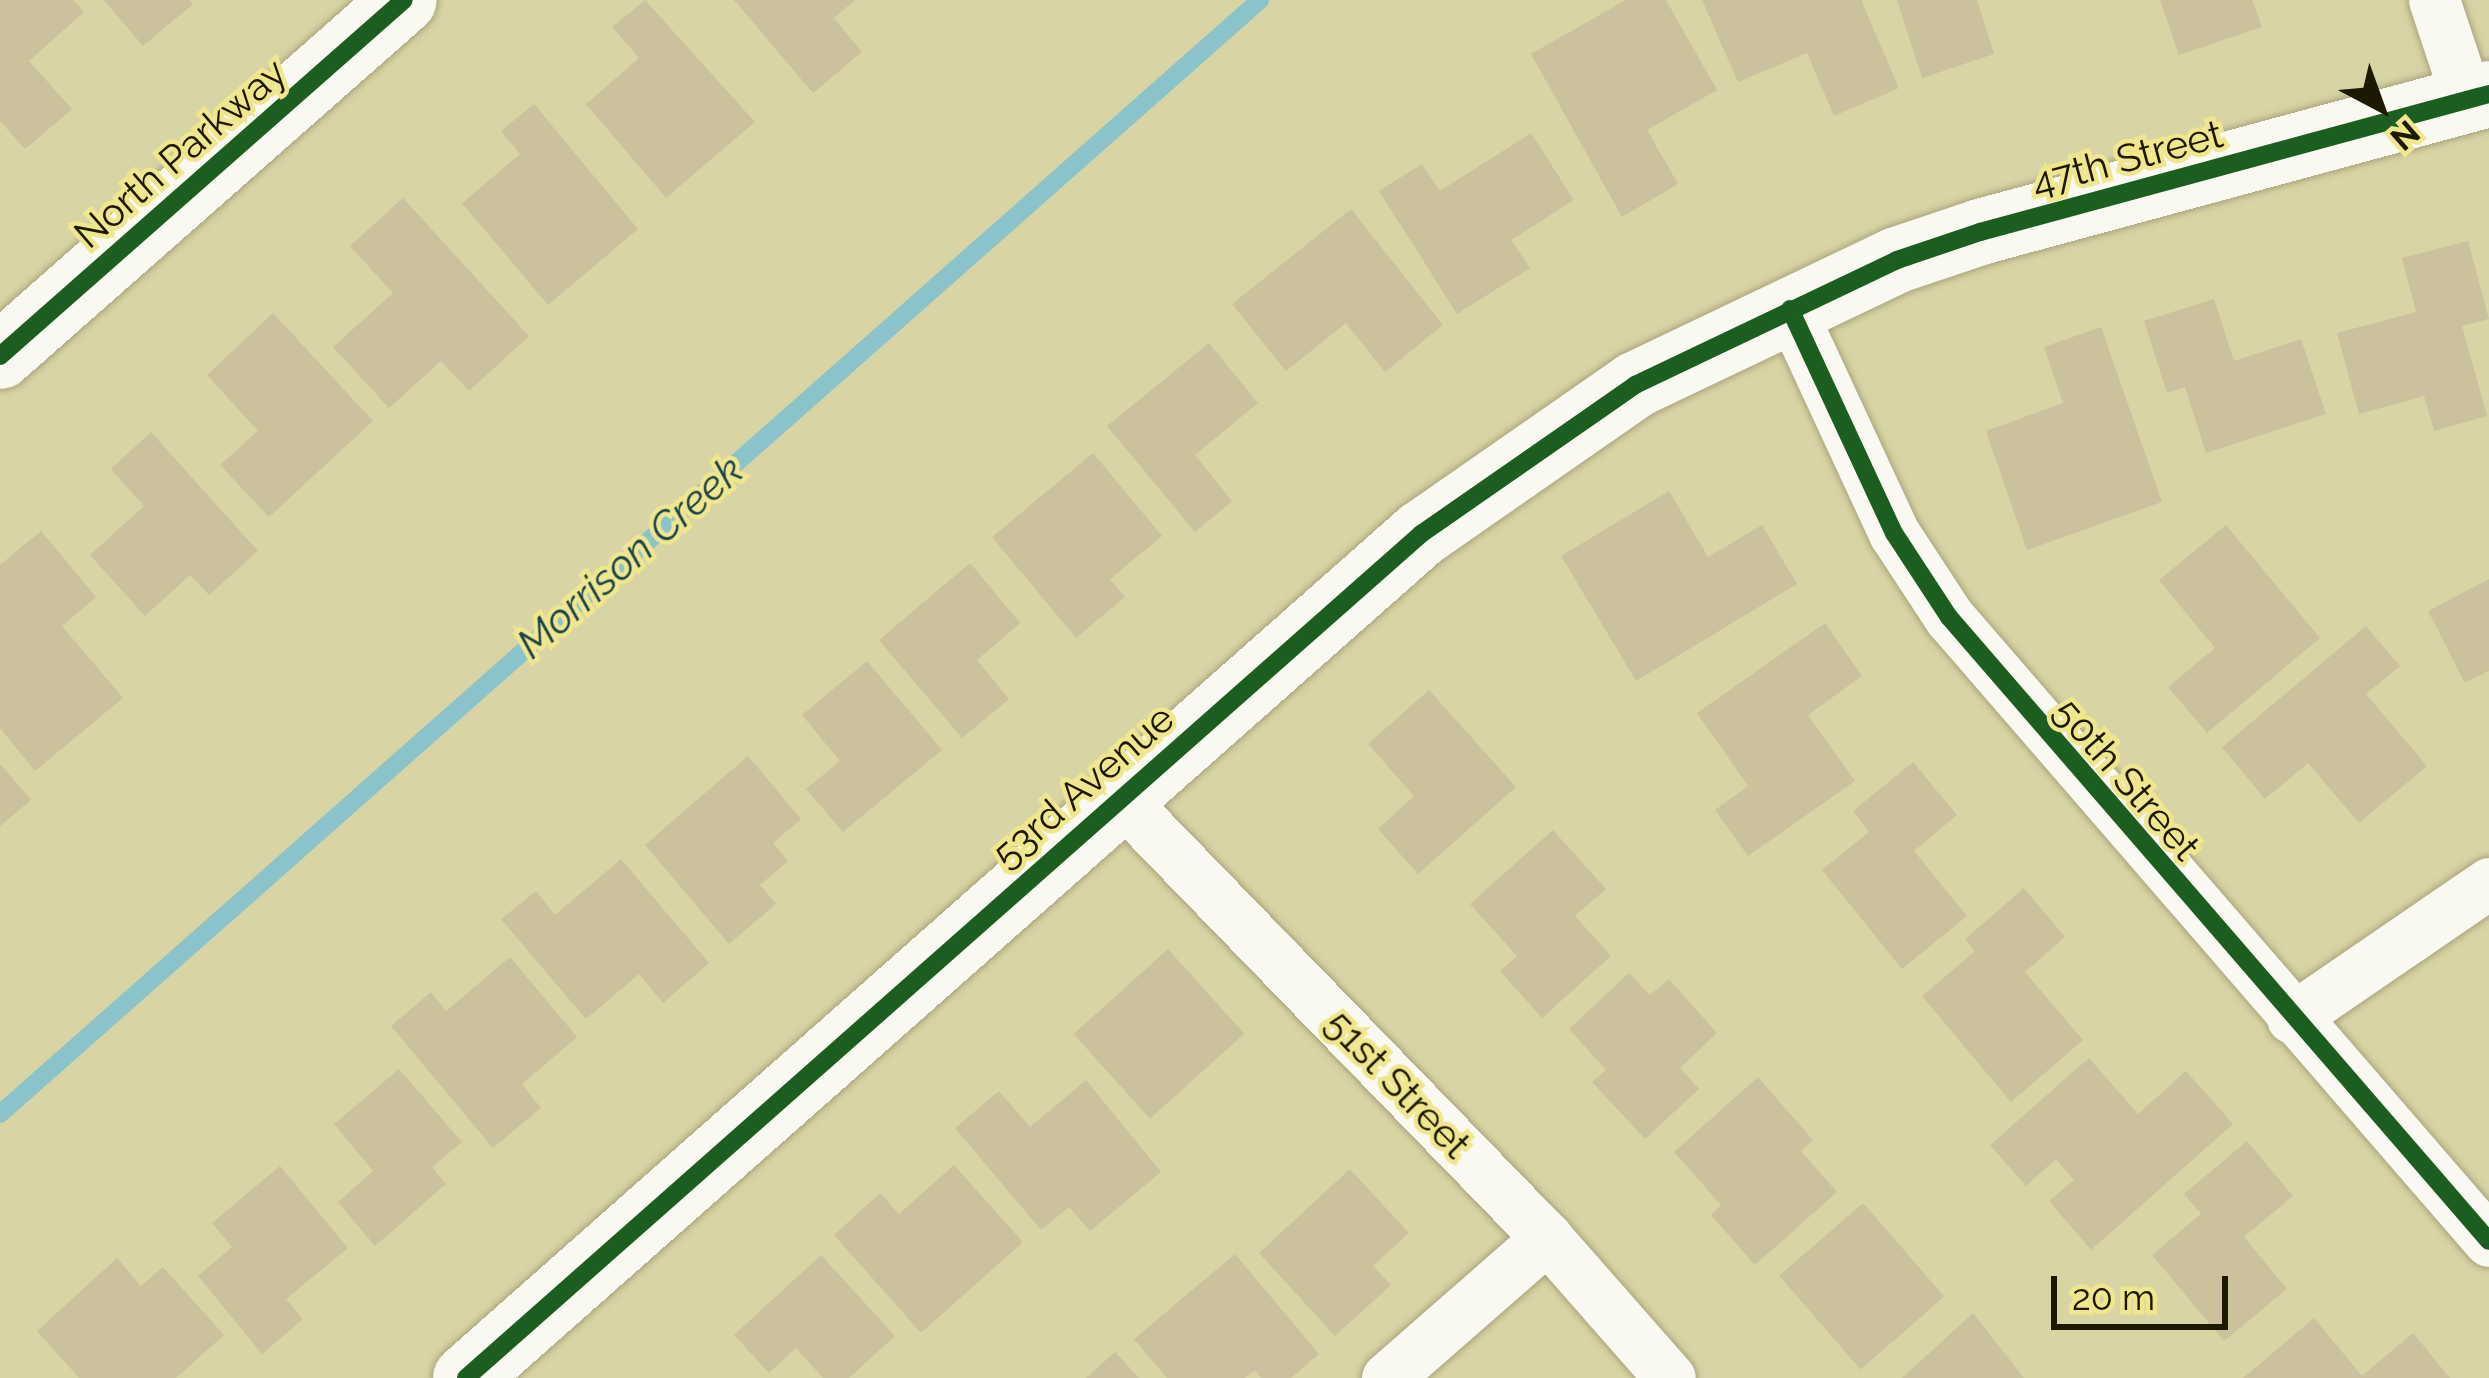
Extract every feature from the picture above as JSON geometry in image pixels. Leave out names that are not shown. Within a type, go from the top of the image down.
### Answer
[{"type":"street","name":"North Parkway","points":[[0,356],[404,0]]},
{"type":"street","points":[[2434,0],[2478,97]]},
{"type":"street","name":"47th Street","points":[[1790,309],[1980,232],[2478,97]]},
{"type":"street","name":"53rd Avenue","points":[[466,1378],[1119,796],[1490,480],[1635,385],[1790,309]]},
{"type":"street","name":"50th Street","points":[[1790,309],[1894,533],[1948,617],[2489,1241]]},
{"type":"street","name":"51st Street","points":[[1119,796],[1547,1238],[1670,1378]]},
{"type":"street","points":[[2292,1018],[2489,883]]},
{"type":"street","points":[[1388,1378],[1547,1238]]},
{"type":"building","points":[[0,0],[73,0],[84,12],[29,61],[72,109],[25,149],[0,121]]},
{"type":"building","points":[[104,0],[189,0],[193,4],[143,46]]},
{"type":"building","points":[[645,0],[755,122],[666,198],[586,104],[639,58],[612,27]]},
{"type":"building","points":[[734,0],[855,0],[834,18],[862,52],[813,93]]},
{"type":"building","points":[[1626,0],[1666,0],[1717,90],[1647,130],[1678,184],[1622,217],[1531,54]]},
{"type":"building","points":[[1702,0],[1861,0],[1899,88],[1834,116],[1807,53],[1738,82]]},
{"type":"building","points":[[1897,0],[1977,0],[1994,54],[1922,78]]},
{"type":"building","points":[[2160,0],[2252,0],[2262,27],[2179,55]]},
{"type":"building","points":[[534,104],[638,229],[548,305],[462,203],[520,154],[501,131]]},
{"type":"building","points":[[1531,133],[1574,200],[1511,240],[1530,268],[1457,314],[1379,191],[1422,164],[1440,191]]},
{"type":"building","points":[[403,198],[529,336],[469,391],[441,361],[389,408],[333,347],[393,293],[350,246]]},
{"type":"building","points":[[1351,209],[1443,325],[1385,372],[1346,323],[1286,371],[1232,304]]},
{"type":"building","points":[[2468,241],[2489,319],[2462,326],[2487,416],[2434,431],[2424,396],[2359,414],[2337,333],[2416,312],[2402,258]]},
{"type":"building","points":[[2214,299],[2234,361],[2301,339],[2326,414],[2206,453],[2185,387],[2167,393],[2144,321]]},
{"type":"building","points":[[273,313],[373,421],[269,517],[220,465],[258,431],[207,375]]},
{"type":"building","points":[[2101,327],[2162,502],[2027,550],[1986,431],[2063,403],[2044,347]]},
{"type":"building","points":[[1209,343],[1258,403],[1195,455],[1232,501],[1195,532],[1107,426]]},
{"type":"building","points":[[151,432],[258,551],[209,595],[190,575],[145,616],[90,555],[144,506],[111,469]]},
{"type":"building","points":[[1093,453],[1162,536],[1110,579],[1125,597],[1076,638],[992,537]]},
{"type":"building","points":[[1669,491],[1708,557],[1762,525],[1797,584],[1636,681],[1561,556]]},
{"type":"building","points":[[2226,525],[2320,638],[2207,733],[2168,687],[2215,648],[2159,580]]},
{"type":"building","points":[[41,531],[96,597],[62,626],[123,698],[35,771],[0,728],[0,565]]},
{"type":"building","points":[[970,563],[1020,623],[977,660],[1009,699],[962,738],[879,640]]},
{"type":"building","points":[[2489,579],[2489,671],[2465,683],[2428,611]]},
{"type":"building","points":[[1825,623],[1862,676],[1808,715],[1855,781],[1748,856],[1715,810],[1748,786],[1697,713]]},
{"type":"building","points":[[2366,626],[2400,666],[2366,694],[2427,766],[2359,823],[2308,763],[2265,799],[2222,747]]},
{"type":"building","points":[[867,661],[942,750],[843,832],[806,789],[840,761],[802,715]]},
{"type":"building","points":[[1429,690],[1516,787],[1418,874],[1378,829],[1414,796],[1368,744]]},
{"type":"building","points":[[748,756],[801,819],[773,843],[788,861],[760,885],[776,904],[729,944],[645,845]]},
{"type":"building","points":[[1913,762],[1957,815],[1914,851],[1967,916],[1902,969],[1822,870],[1869,832],[1853,811]]},
{"type":"building","points":[[0,764],[31,800],[0,826]]},
{"type":"building","points":[[1553,830],[1606,889],[1575,916],[1611,956],[1542,1018],[1500,971],[1517,956],[1470,904]]},
{"type":"building","points":[[621,859],[709,963],[663,1003],[639,974],[586,1019],[501,919],[536,891],[555,915]]},
{"type":"building","points":[[2024,888],[2065,937],[2025,972],[2083,1040],[2011,1102],[1922,996],[1975,951],[1965,939]]},
{"type":"building","points":[[1168,949],[1244,1034],[1150,1119],[1074,1034]]},
{"type":"building","points":[[510,957],[577,1037],[522,1084],[541,1108],[493,1148],[391,1026],[431,992],[446,1011]]},
{"type":"building","points":[[1629,973],[1650,995],[1669,979],[1717,1033],[1680,1068],[1699,1089],[1645,1139],[1592,1082],[1606,1070],[1569,1029]]},
{"type":"building","points":[[2089,1058],[2138,1114],[2186,1071],[2233,1124],[2091,1250],[2049,1201],[2074,1180],[2056,1159],[2026,1186],[1990,1145]]},
{"type":"building","points":[[399,1069],[462,1142],[432,1167],[446,1184],[375,1246],[338,1202],[373,1171],[334,1124]]},
{"type":"building","points":[[1758,1077],[1813,1140],[1801,1151],[1837,1192],[1755,1265],[1711,1215],[1721,1205],[1674,1152]]},
{"type":"building","points":[[1086,1080],[1161,1172],[1090,1231],[1069,1207],[1041,1230],[955,1128],[999,1091],[1030,1127]]},
{"type":"building","points":[[2247,1141],[2293,1196],[2244,1237],[2287,1289],[2224,1341],[2152,1255],[2201,1214],[2184,1194]]},
{"type":"building","points":[[954,1165],[1023,1242],[921,1333],[834,1235],[880,1193],[899,1214]]},
{"type":"building","points":[[280,1166],[348,1248],[286,1299],[303,1319],[262,1354],[198,1276],[232,1247],[212,1223]]},
{"type":"building","points":[[1350,1169],[1409,1233],[1373,1266],[1391,1285],[1335,1336],[1259,1253]]},
{"type":"building","points":[[1863,1203],[1944,1297],[1861,1369],[1779,1276]]},
{"type":"building","points":[[1235,1254],[1319,1354],[1291,1378],[1261,1378],[1255,1370],[1245,1378],[1167,1378],[1134,1339]]},
{"type":"building","points":[[821,1255],[895,1336],[849,1378],[823,1378],[796,1348],[769,1373],[734,1335]]},
{"type":"building","points":[[117,1258],[141,1286],[163,1267],[224,1335],[176,1378],[79,1378],[37,1331]]},
{"type":"building","points":[[1973,1313],[2024,1378],[1902,1378]]},
{"type":"building","points":[[2314,1318],[2362,1376],[2413,1333],[2450,1378],[2243,1378]]},
{"type":"building","points":[[1115,1352],[1139,1378],[1086,1378]]},
{"type":"waterway","name":"Morrison Creek","points":[[0,1114],[1260,0]]},
{"type":"cycle path","points":[[0,356],[404,0]]},
{"type":"cycle path","points":[[466,1378],[1421,534],[1635,385],[1897,260],[1980,232],[2489,94]]},
{"type":"cycle path","points":[[1790,309],[1894,533],[1949,617],[2489,1241]]}]
